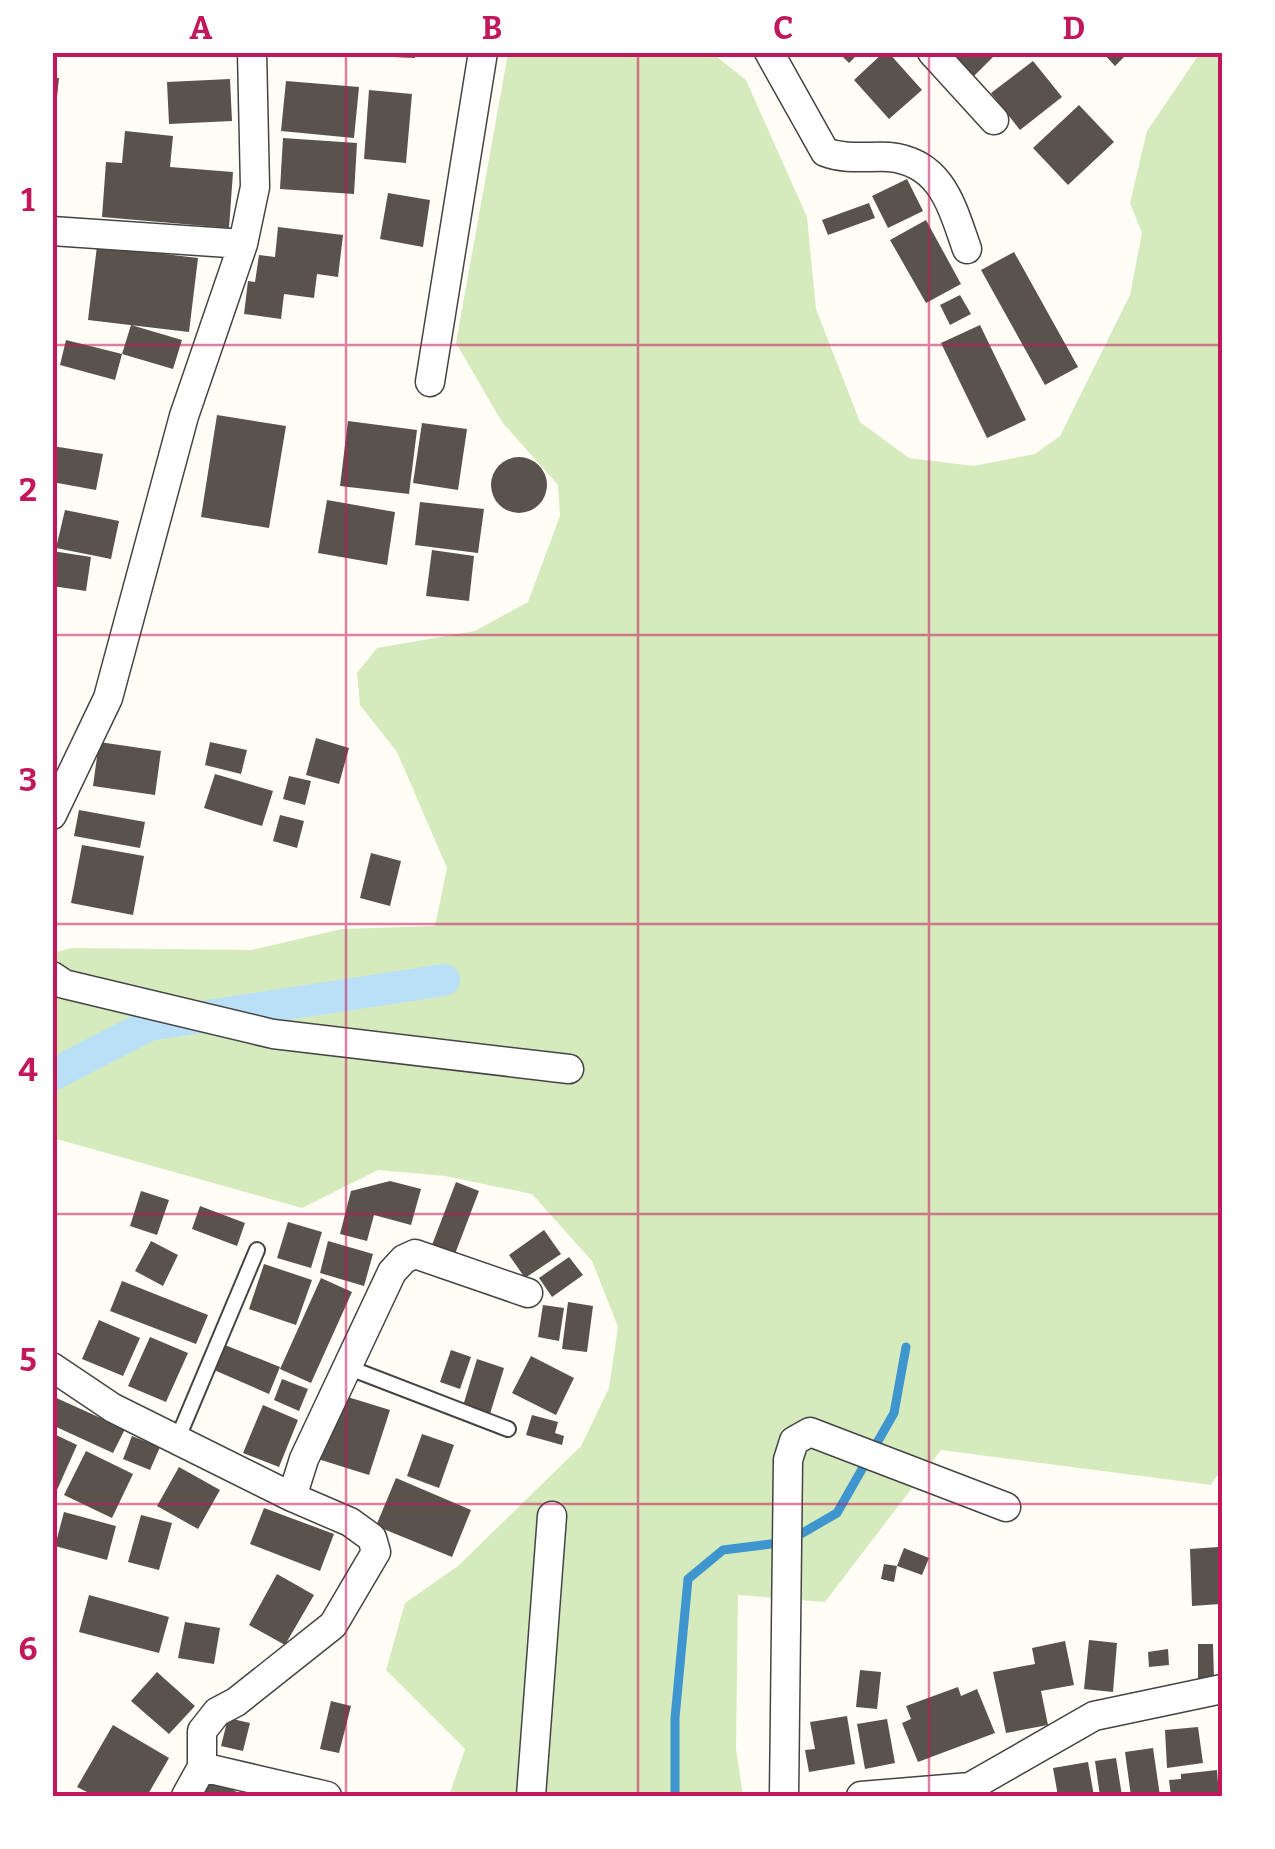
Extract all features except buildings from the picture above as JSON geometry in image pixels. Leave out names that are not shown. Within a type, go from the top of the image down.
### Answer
[{"type":"street","points":[[52,815],[108,698],[184,416],[242,244],[254,187],[252,52]]},
{"type":"street","points":[[430,382],[483,52]]},
{"type":"street","points":[[769,52],[825,152],[839,157],[894,158],[923,168],[945,189],[967,249]]},
{"type":"street","points":[[932,52],[994,120]]},
{"type":"street","points":[[52,231],[242,244]]},
{"type":"street","points":[[52,976],[64,984],[273,1034],[569,1069]]},
{"type":"street","points":[[292,1497],[304,1459],[347,1367],[392,1272],[404,1259],[416,1254],[528,1293]]},
{"type":"street","points":[[52,1367],[113,1408],[350,1522],[372,1538],[376,1552],[332,1625],[236,1702],[217,1712],[202,1732],[202,1767],[186,1796]]},
{"type":"street","points":[[784,1796],[788,1460],[794,1441],[810,1432],[1006,1507]]},
{"type":"street","points":[[531,1796],[552,1516]]},
{"type":"street","points":[[861,1796],[970,1787],[1094,1716],[1222,1688]]},
{"type":"street","points":[[202,1767],[327,1796]]},
{"type":"lane","points":[[177,1440],[257,1250]]},
{"type":"lane","points":[[347,1367],[508,1429]]},
{"type":"green space","points":[[508,53],[712,53],[746,80],[807,217],[816,309],[860,422],[909,458],[974,466],[1035,454],[1060,436],[1130,295],[1142,233],[1130,203],[1147,131],[1200,53],[1222,53],[1222,1468],[1211,1485],[941,1450],[825,1602],[738,1595],[736,1749],[743,1796],[449,1796],[465,1749],[386,1670],[405,1603],[458,1566],[581,1446],[609,1388],[618,1327],[592,1261],[532,1194],[445,1176],[378,1170],[302,1208],[53,1138],[53,953],[71,948],[252,950],[342,929],[435,926],[447,868],[397,752],[360,705],[357,673],[377,648],[475,631],[528,602],[560,516],[558,485],[502,422],[456,343]]},
{"type":"waterway","points":[[52,1075],[149,1025],[444,980]]},
{"type":"waterway","points":[[675,1796],[675,1718],[688,1579],[723,1550],[787,1542],[837,1513],[894,1413],[906,1347]]}]
